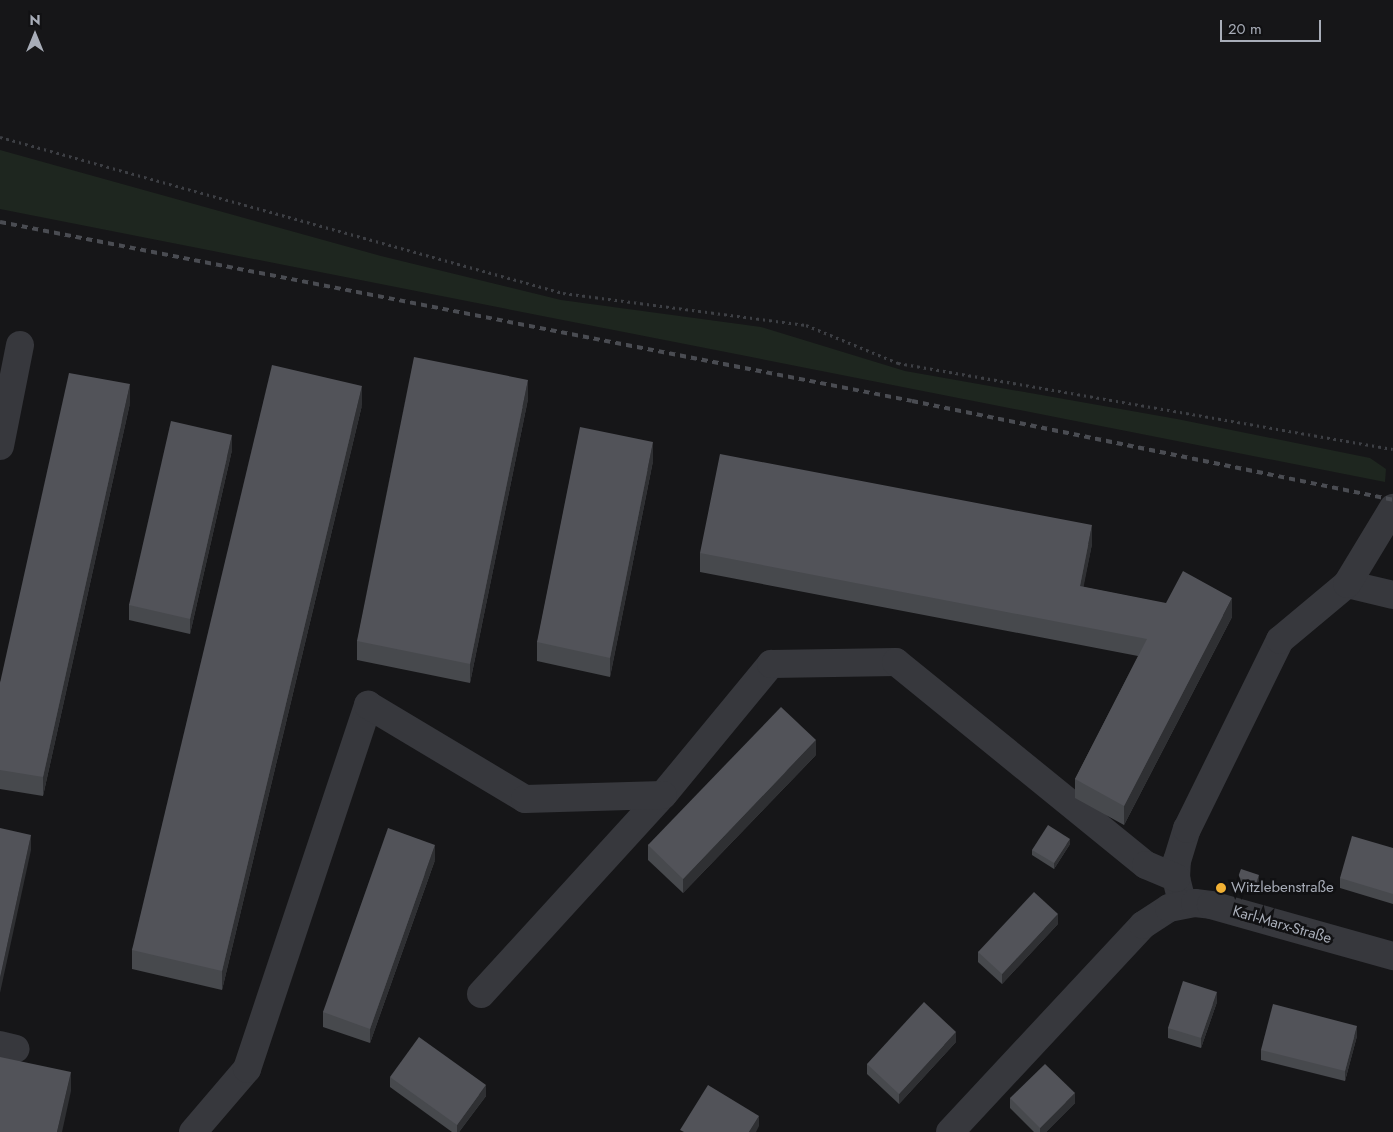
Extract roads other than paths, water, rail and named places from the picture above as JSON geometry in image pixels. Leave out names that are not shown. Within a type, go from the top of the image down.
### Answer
[{"type":"street","points":[[0,446],[20,346]]},
{"type":"street","points":[[950,1132],[1143,925],[1176,897],[1177,861],[1187,829],[1280,640],[1347,584],[1393,508]]},
{"type":"street","points":[[1347,584],[1393,595]]},
{"type":"street","points":[[481,994],[663,795],[770,664],[896,662],[1146,865],[1176,897]]},
{"type":"street","points":[[193,1132],[247,1069],[368,704],[525,799],[663,795]]},
{"type":"street","name":"Karl-Marx-Straße","points":[[1176,897],[1211,904],[1393,956]]},
{"type":"railway","points":[[0,222],[912,401],[1393,500]]},
{"type":"place","name":"Witzlebenstraße","points":[[1221,888]]}]
